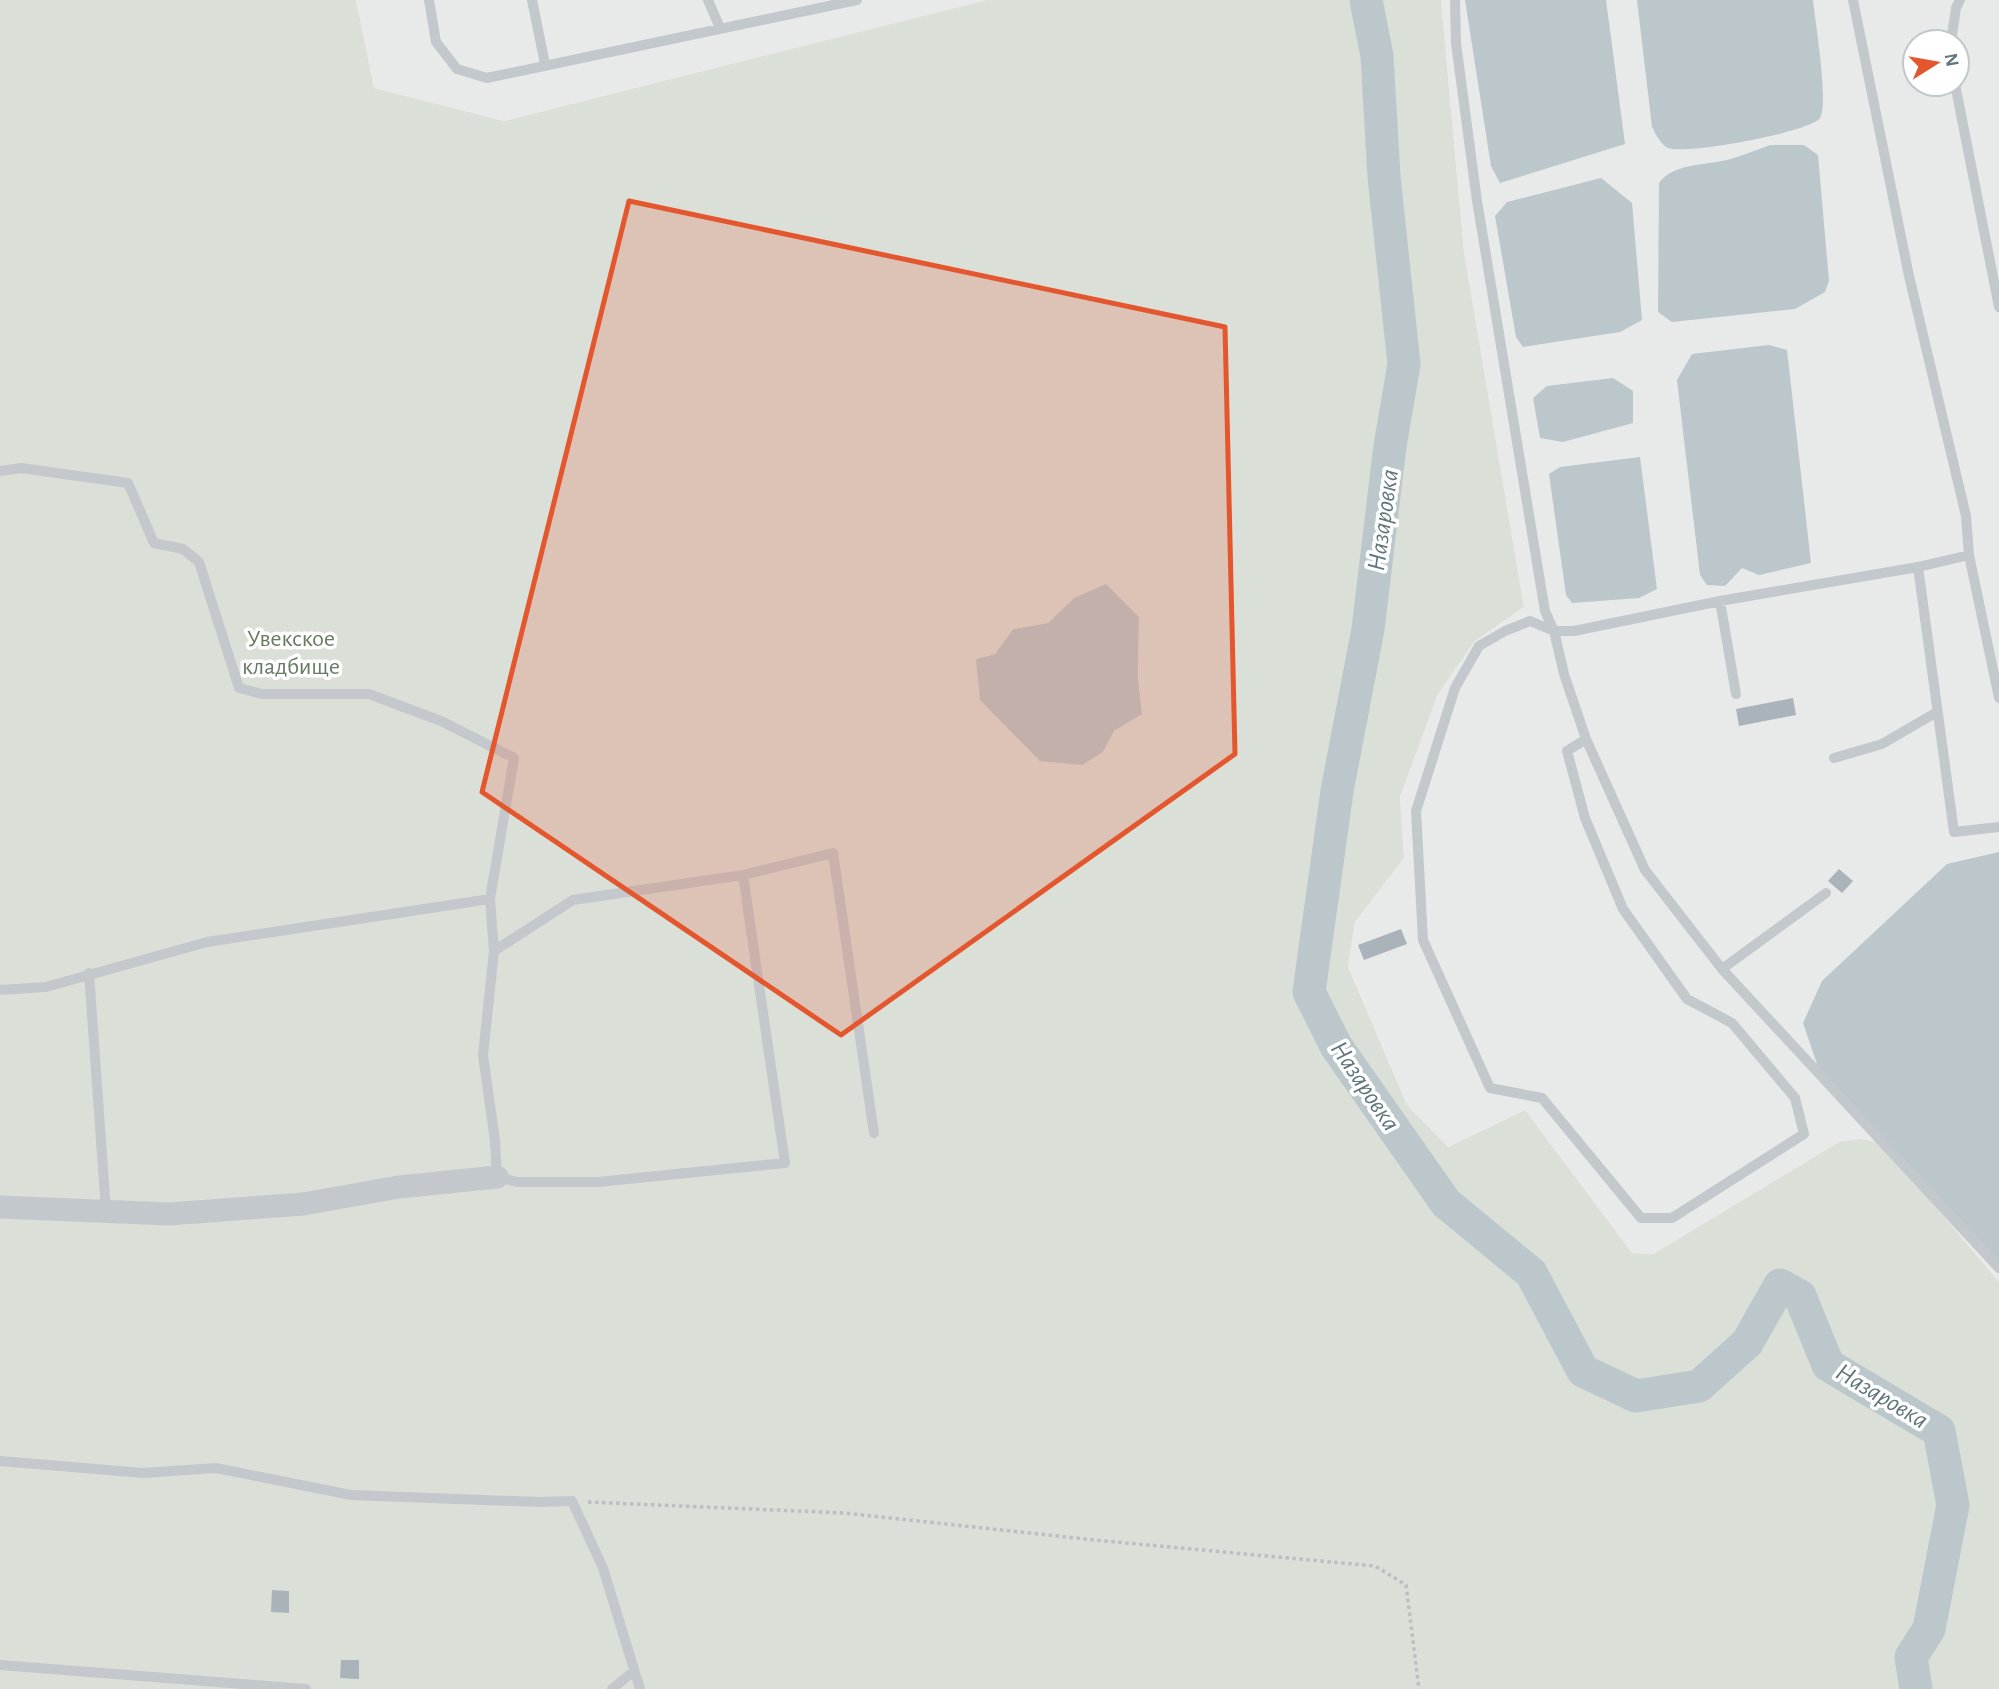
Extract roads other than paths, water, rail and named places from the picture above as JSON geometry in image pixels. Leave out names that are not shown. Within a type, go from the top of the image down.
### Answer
[{"type":"street","points":[[0,1207],[169,1214],[303,1204],[399,1187],[497,1177]]},
{"type":"lane","points":[[429,0],[436,43],[457,69],[487,78],[857,0]]},
{"type":"lane","points":[[532,0],[545,65]]},
{"type":"lane","points":[[708,0],[720,28]]},
{"type":"lane","points":[[1455,0],[1457,43],[1477,201],[1545,611],[1554,631],[1564,674],[1586,739],[1644,870],[1722,969],[1999,1268]]},
{"type":"lane","points":[[1853,0],[1909,276],[1966,516],[1969,555],[1999,698]]},
{"type":"lane","points":[[1953,28],[1960,0]]},
{"type":"lane","points":[[1958,98],[1999,307]]},
{"type":"lane","points":[[0,471],[21,468],[128,484],[154,543],[183,549],[199,562],[239,688],[262,694],[369,694],[440,721],[514,758],[490,899],[494,951],[484,1055],[497,1177],[517,1182],[598,1182],[785,1163],[743,875]]},
{"type":"lane","points":[[1586,739],[1567,751],[1585,818],[1623,909],[1687,999],[1732,1023],[1795,1098],[1804,1134],[1672,1218],[1641,1218],[1542,1098],[1490,1088],[1423,940],[1416,811],[1455,688],[1479,646],[1530,621],[1554,631],[1574,631],[1969,555]]},
{"type":"lane","points":[[1918,566],[1954,832],[1999,827]]},
{"type":"lane","points":[[1720,601],[1736,694]]},
{"type":"lane","points":[[1834,758],[1882,744],[1937,712]]},
{"type":"lane","points":[[494,951],[573,900],[743,875],[833,853],[874,1133]]},
{"type":"lane","points":[[1722,969],[1826,892]]},
{"type":"lane","points":[[0,990],[46,987],[207,942],[490,899]]},
{"type":"lane","points":[[89,973],[106,1211]]},
{"type":"lane","points":[[0,1461],[143,1474],[216,1468],[351,1495],[572,1501],[603,1568],[640,1689]]},
{"type":"lane","points":[[0,1665],[306,1689]]},
{"type":"lane","points":[[612,1689],[634,1671]]},
{"type":"waterway","name":"Назаровка","points":[[1366,0],[1377,56],[1384,177],[1404,364],[1390,446],[1368,629],[1337,791],[1309,992],[1336,1046],[1446,1203],[1531,1273],[1583,1371],[1636,1396],[1699,1386],[1747,1343],[1780,1285],[1800,1296],[1828,1365],[1939,1431],[1953,1505],[1929,1629],[1911,1657],[1916,1689]]},
{"type":"park label","name":"Увекское кладбище","points":[[291,653]]}]
